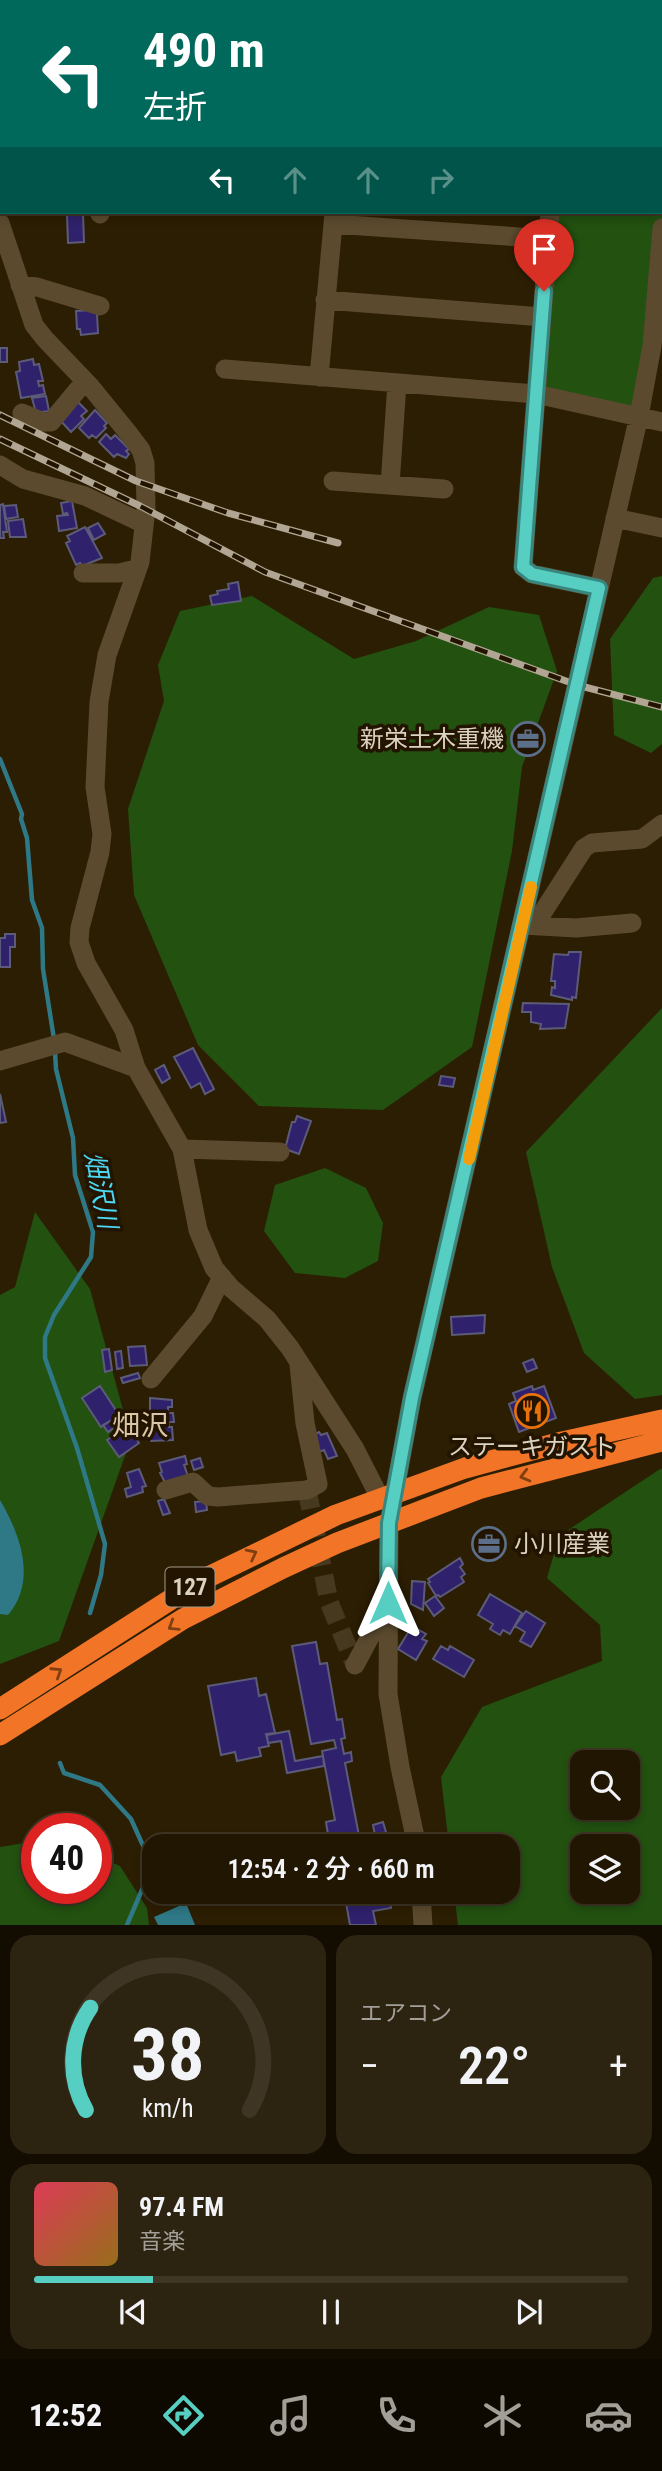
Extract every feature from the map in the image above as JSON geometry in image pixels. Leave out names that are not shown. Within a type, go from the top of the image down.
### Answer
[{"type":"highway","name":"127","points":[[0,1709],[198,1582],[336,1514],[489,1461],[662,1420]]},
{"type":"highway","name":"127","points":[[0,1735],[183,1619],[282,1568],[481,1488],[662,1441]]},
{"type":"street","points":[[550,214],[523,567],[532,574],[599,588]]},
{"type":"street","points":[[319,377],[334,218],[548,239]]},
{"type":"street","points":[[0,223],[12,278],[34,325],[85,381],[141,450],[145,464],[140,562],[107,654],[99,702],[94,787],[102,834],[79,942],[86,963],[124,1030],[136,1069],[182,1149],[198,1230],[214,1268],[267,1319],[298,1360],[387,1497]]},
{"type":"street","points":[[414,1834],[388,1694],[387,1497],[639,416],[652,346],[662,228]]},
{"type":"street","points":[[12,278],[100,306]]},
{"type":"street","points":[[325,300],[542,317]]},
{"type":"street","points":[[225,369],[536,394],[662,422]]},
{"type":"street","points":[[22,414],[43,422],[51,422],[85,381]]},
{"type":"street","points":[[390,485],[397,383]]},
{"type":"street","points":[[0,465],[23,479],[85,496],[144,524]]},
{"type":"street","points":[[333,481],[444,489]]},
{"type":"street","points":[[615,518],[662,528]]},
{"type":"street","points":[[83,573],[119,573],[136,569]]},
{"type":"street","points":[[523,922],[537,919],[541,915],[584,848],[592,843],[642,839],[662,824]]},
{"type":"street","points":[[523,922],[576,928],[632,923]]},
{"type":"street","points":[[0,1061],[65,1042],[136,1069]]},
{"type":"street","points":[[182,1149],[280,1152]]},
{"type":"street","points":[[151,1379],[204,1316],[222,1277]]},
{"type":"street","points":[[166,1490],[193,1482],[208,1496],[218,1497],[307,1490],[318,1484],[305,1423],[298,1360]]},
{"type":"street","points":[[355,1665],[388,1603]]},
{"type":"street","points":[[422,1904],[423,1925]]},
{"type":"green space","points":[[550,214],[662,216],[639,416],[536,394]]},
{"type":"green space","points":[[662,576],[662,744],[651,753],[614,735],[610,639],[653,578]]},
{"type":"green space","points":[[252,596],[354,659],[416,641],[489,607],[539,615],[557,671],[522,767],[512,851],[472,1047],[383,1110],[259,1106],[198,1045],[134,895],[128,809],[164,701],[158,665],[180,611]]},
{"type":"green space","points":[[662,1008],[662,1395],[635,1399],[584,1353],[552,1267],[526,1152]]},
{"type":"green space","points":[[325,1168],[366,1188],[383,1223],[378,1261],[345,1278],[295,1273],[264,1231],[275,1185]]},
{"type":"green space","points":[[35,1212],[90,1289],[131,1439],[59,1641],[0,1664],[0,1295],[15,1287]]},
{"type":"green space","points":[[662,1469],[662,1925],[458,1925],[455,1904],[520,1904],[520,1834],[448,1834],[441,1777],[482,1707],[602,1661],[600,1625],[547,1578],[559,1536]]},
{"type":"green space","points":[[21,1844],[21,1904],[112,1904],[112,1863],[120,1866],[147,1908],[149,1925],[0,1925],[0,1847]]},
{"type":"water","points":[[0,1500],[14,1528],[23,1558],[22,1588],[8,1615],[0,1614]]},
{"type":"water","points":[[186,1904],[195,1925],[158,1925],[154,1917]]},
{"type":"building","points":[[83,214],[84,242],[68,243],[67,215]]},
{"type":"building","points":[[92,310],[97,314],[98,333],[81,335],[80,329],[77,329],[76,311]]},
{"type":"building","points":[[0,348],[7,348],[7,362],[0,362]]},
{"type":"building","points":[[33,359],[34,365],[39,364],[43,381],[38,381],[39,386],[43,385],[45,394],[21,398],[16,372],[20,371],[19,362]]},
{"type":"building","points":[[46,396],[49,411],[36,413],[32,398]]},
{"type":"building","points":[[78,402],[87,411],[81,416],[84,419],[71,432],[59,419]]},
{"type":"building","points":[[95,410],[107,423],[104,426],[106,428],[96,438],[92,435],[89,438],[79,428]]},
{"type":"building","points":[[106,434],[111,439],[115,435],[129,449],[126,451],[129,454],[126,458],[117,454],[114,457],[99,442]]},
{"type":"building","points":[[72,501],[77,528],[59,531],[57,516],[68,515],[63,514],[61,503]]},
{"type":"building","points":[[3,504],[7,532],[3,532],[4,538],[0,538],[0,505]]},
{"type":"building","points":[[16,505],[18,517],[6,519],[4,506]]},
{"type":"building","points":[[23,519],[26,537],[10,537],[8,521]]},
{"type":"building","points":[[98,523],[105,534],[94,540],[88,528]]},
{"type":"building","points":[[85,527],[102,558],[82,566],[80,563],[76,565],[66,543],[70,541],[67,536]]},
{"type":"building","points":[[238,582],[241,601],[212,605],[210,596],[218,594],[217,591],[229,589],[228,584]]},
{"type":"building","points":[[5,934],[15,934],[15,947],[10,947],[10,967],[0,967],[0,938],[5,938]]},
{"type":"building","points":[[569,952],[581,952],[576,998],[572,997],[572,1000],[551,995],[552,987],[555,988],[555,981],[551,981],[554,954],[568,955]]},
{"type":"building","points":[[523,1003],[569,1004],[565,1028],[540,1029],[541,1024],[531,1022],[531,1012],[522,1012]]},
{"type":"building","points":[[193,1048],[214,1089],[205,1094],[200,1083],[191,1088],[174,1057]]},
{"type":"building","points":[[164,1065],[170,1078],[162,1083],[155,1070]]},
{"type":"building","points":[[441,1076],[455,1078],[453,1087],[439,1085]]},
{"type":"building","points":[[0,1094],[6,1122],[0,1123]]},
{"type":"building","points":[[297,1116],[311,1121],[299,1154],[285,1149],[292,1122],[295,1122]]},
{"type":"building","points":[[485,1315],[484,1333],[452,1335],[451,1317]]},
{"type":"building","points":[[145,1346],[147,1365],[130,1366],[128,1347]]},
{"type":"building","points":[[109,1349],[112,1370],[105,1372],[102,1350]]},
{"type":"building","points":[[121,1351],[123,1368],[117,1369],[115,1352]]},
{"type":"building","points":[[533,1359],[537,1368],[527,1372],[523,1363]]},
{"type":"building","points":[[138,1373],[140,1378],[123,1383],[121,1378]]},
{"type":"building","points":[[100,1386],[119,1415],[101,1427],[82,1398]]},
{"type":"building","name":"ステーキガスト","points":[[532,1386],[533,1390],[544,1386],[556,1418],[519,1432],[509,1404],[516,1401],[513,1393]]},
{"type":"building","points":[[150,1398],[172,1400],[168,1413],[173,1413],[174,1422],[169,1422],[169,1427],[172,1427],[173,1440],[151,1441]]},
{"type":"building","points":[[115,1418],[119,1424],[108,1432],[103,1425]]},
{"type":"building","points":[[128,1426],[139,1443],[119,1457],[107,1440]]},
{"type":"building","points":[[319,1432],[321,1435],[327,1433],[337,1456],[328,1459],[324,1450],[318,1452],[313,1435]]},
{"type":"building","points":[[185,1456],[187,1464],[184,1465],[189,1479],[168,1488],[160,1473],[159,1463]]},
{"type":"building","points":[[200,1458],[203,1467],[194,1470],[191,1461]]},
{"type":"building","points":[[139,1469],[146,1486],[142,1487],[143,1492],[127,1497],[125,1489],[131,1487],[127,1473]]},
{"type":"building","points":[[164,1499],[170,1513],[163,1515],[158,1501]]},
{"type":"building","points":[[206,1501],[207,1510],[196,1512],[195,1502]]},
{"type":"building","points":[[460,1558],[463,1564],[460,1567],[465,1574],[461,1577],[464,1582],[440,1597],[436,1596],[428,1579]]},
{"type":"building","points":[[412,1581],[425,1582],[423,1610],[411,1604]]},
{"type":"building","points":[[490,1594],[522,1613],[510,1634],[503,1630],[500,1635],[490,1629],[493,1624],[478,1615]]},
{"type":"building","points":[[435,1596],[444,1608],[434,1616],[425,1603]]},
{"type":"building","points":[[526,1611],[545,1623],[531,1647],[520,1641],[525,1632],[515,1626]]},
{"type":"building","points":[[414,1627],[426,1634],[422,1639],[427,1641],[416,1660],[398,1649]]},
{"type":"building","points":[[316,1642],[320,1664],[327,1663],[337,1720],[342,1719],[345,1738],[341,1739],[344,1754],[351,1752],[352,1761],[345,1763],[359,1834],[328,1834],[326,1822],[335,1820],[322,1751],[336,1748],[334,1740],[311,1744],[292,1646]]},
{"type":"building","points":[[441,1646],[448,1650],[450,1646],[474,1660],[464,1677],[433,1659]]},
{"type":"building","points":[[256,1678],[259,1696],[266,1694],[275,1733],[266,1734],[269,1746],[259,1748],[261,1756],[237,1761],[235,1752],[221,1755],[208,1686]]},
{"type":"building","points":[[289,1731],[295,1761],[323,1756],[324,1766],[287,1773],[281,1741],[268,1743],[267,1735]]},
{"type":"building","points":[[383,1822],[386,1832],[375,1834],[373,1825]]},
{"type":"building","points":[[346,1904],[390,1904],[391,1908],[373,1911],[376,1925],[350,1925]]},
{"type":"waterway","name":"畑沢川","points":[[0,759],[22,814],[27,838],[32,900],[42,928],[43,969],[54,1039]]},
{"type":"waterway","name":"畑沢川","points":[[55,1052],[56,1069],[73,1138],[75,1175],[93,1232],[91,1257],[54,1315],[45,1337],[45,1358],[77,1448],[105,1544],[101,1575],[90,1613]]},
{"type":"waterway","name":"畑沢川","points":[[60,1763],[64,1773],[100,1785],[131,1819],[145,1850],[147,1878],[127,1925]]},
{"type":"tunnel","points":[[307,1490],[329,1602],[355,1665]]},
{"type":"railway","points":[[0,415],[136,481],[228,513],[338,543]]},
{"type":"railway","points":[[0,439],[140,506],[265,572],[577,685],[662,707]]},
{"type":"slow traffic","points":[[469,1159],[531,887]]},
{"type":"place","name":"新栄土木重機","points":[[528,739]]},
{"type":"place","name":"ステーキガスト","points":[[532,1411]]},
{"type":"place","name":"小川産業","points":[[489,1544]]},
{"type":"district","name":"畑沢","points":[[140,1425]]},
{"type":"route","points":[[388,1603],[389,1523],[412,1398],[456,1218],[599,588],[532,574],[523,567],[544,291]]}]
